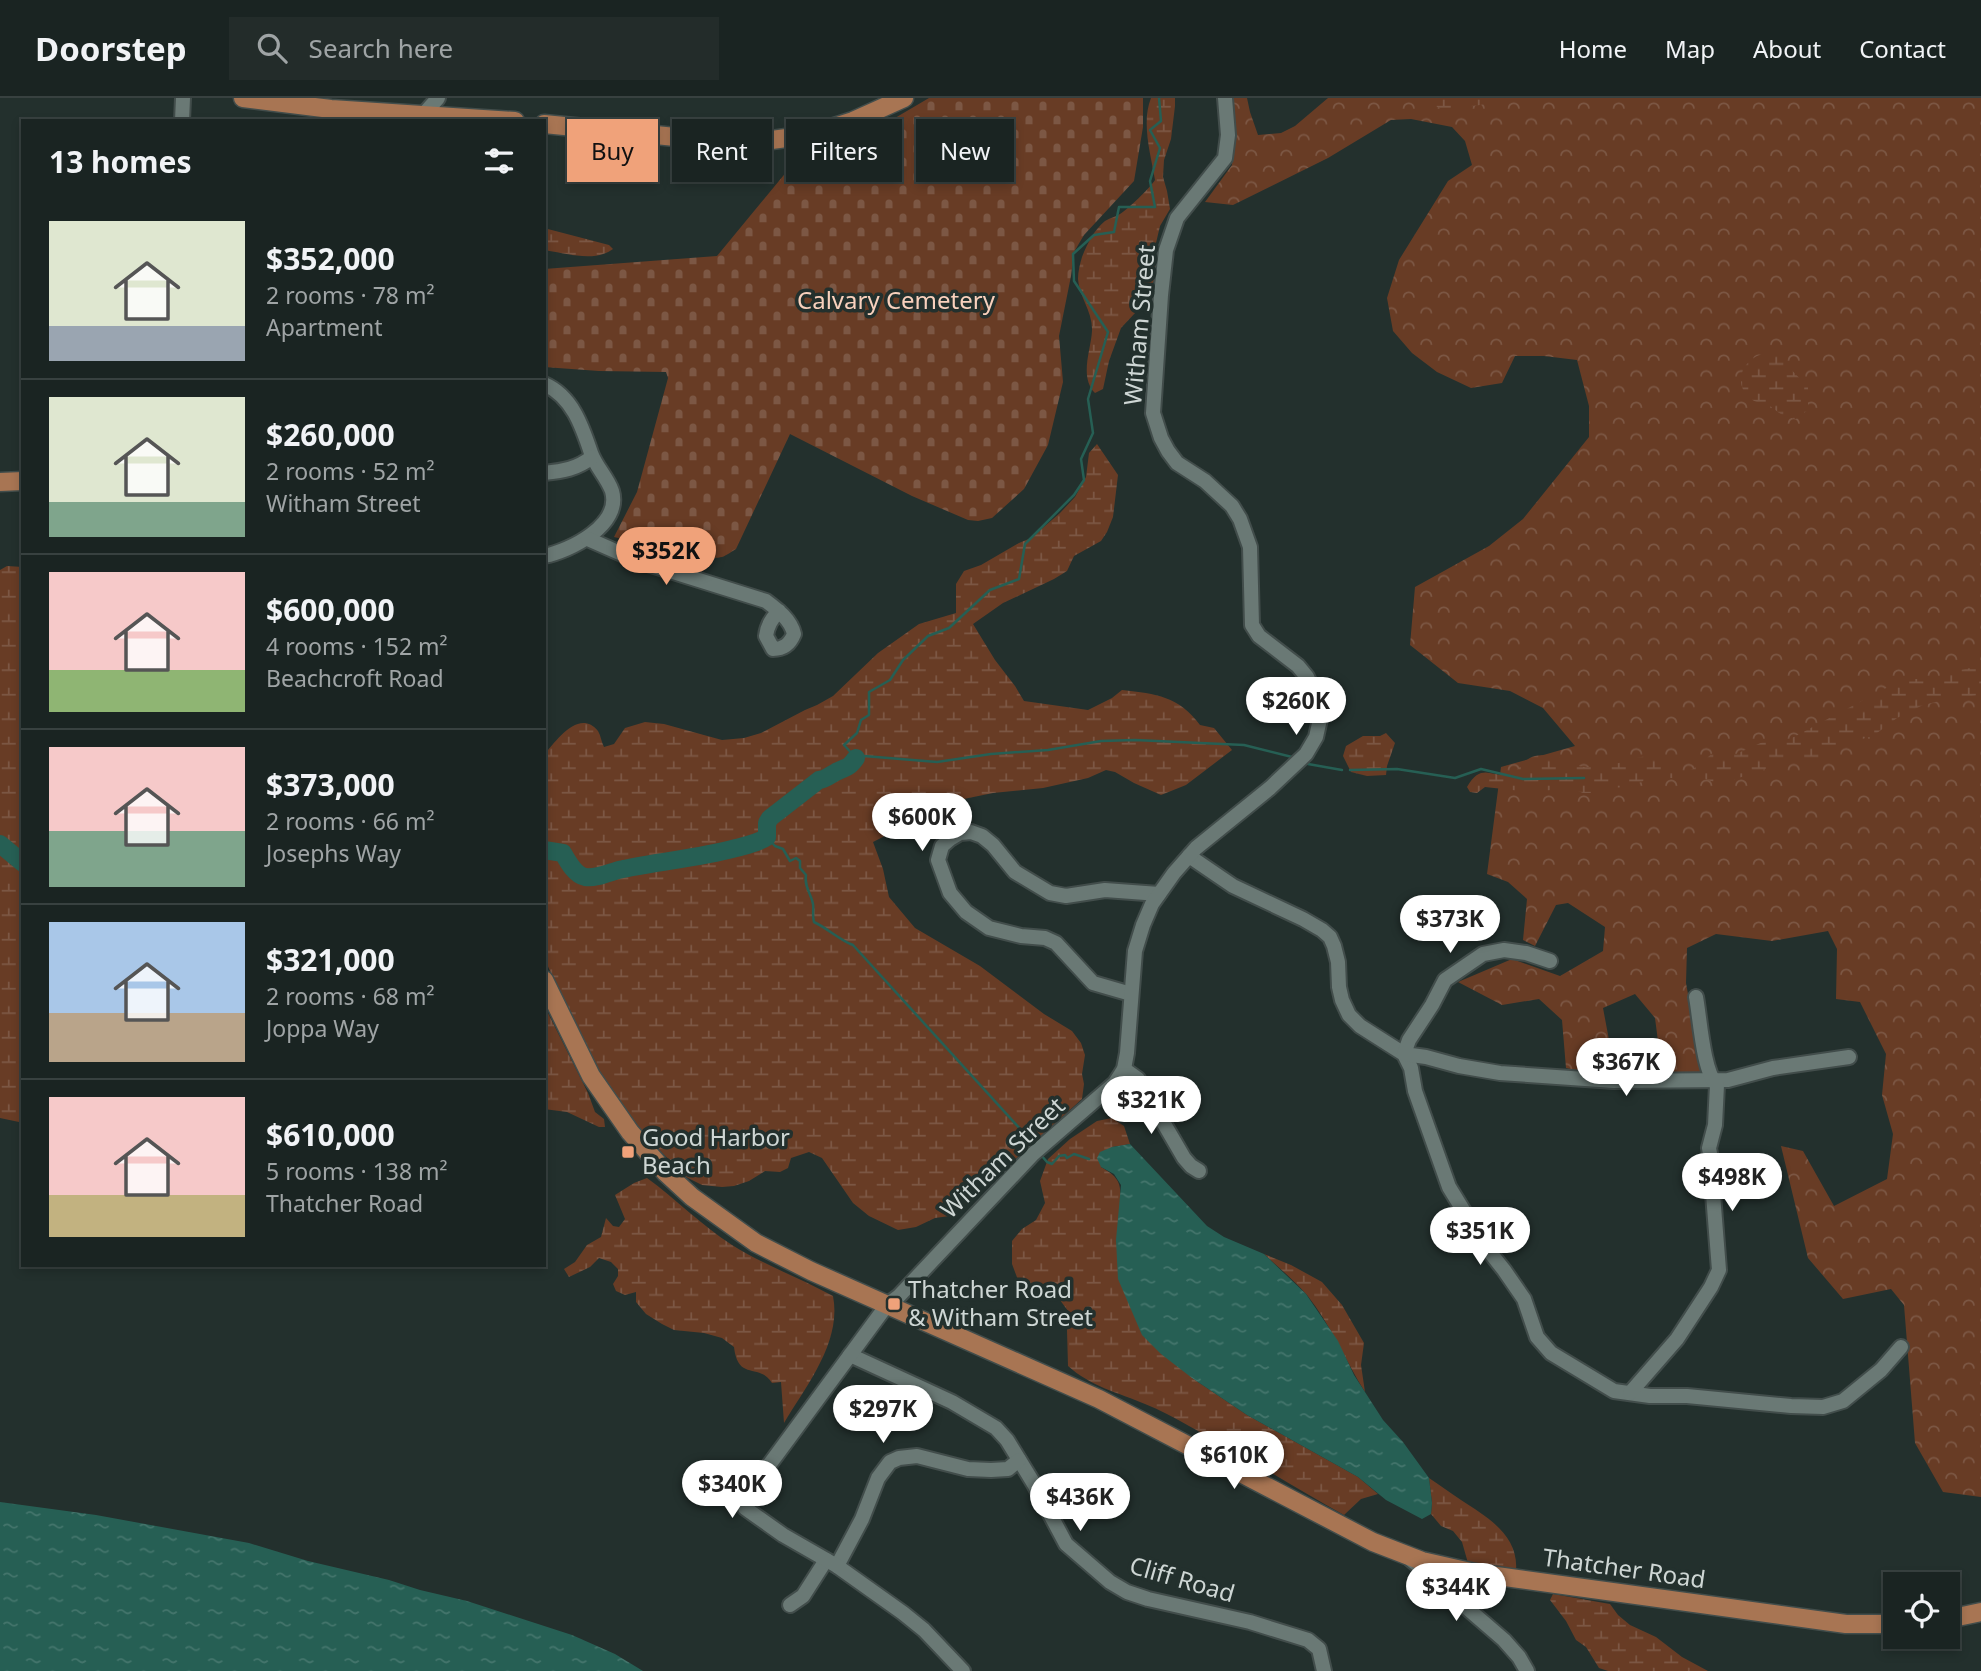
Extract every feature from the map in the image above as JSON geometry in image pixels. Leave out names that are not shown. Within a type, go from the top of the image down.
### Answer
[{"type":"main road","points":[[243,98],[331,109],[484,119]]},
{"type":"main road","points":[[546,124],[726,142],[764,141],[809,135],[853,121],[904,98]]},
{"type":"main road","points":[[0,482],[21,481]]},
{"type":"main road","name":"Thatcher Road","points":[[546,984],[592,1076],[630,1132],[666,1173],[723,1221],[811,1271],[1099,1399],[1373,1542],[1450,1569],[1846,1624],[1883,1624]]},
{"type":"main road","points":[[1960,1616],[1981,1612]]},
{"type":"street","points":[[183,98],[183,119]]},
{"type":"street","points":[[423,115],[438,98]]},
{"type":"street","name":"Witham Street","points":[[832,1563],[783,1535],[745,1508],[744,1499],[887,1305],[899,1296],[1033,1154],[1115,1083],[1124,1069],[1127,1053],[1135,951],[1143,925],[1159,894],[1189,856],[1270,788],[1306,754],[1316,737],[1320,719],[1307,677],[1298,666],[1259,636],[1252,625],[1250,547],[1240,519],[1232,506],[1205,481],[1177,463],[1161,438],[1153,413],[1160,295],[1166,250],[1177,218],[1225,158],[1228,135],[1225,98]]},
{"type":"street","points":[[546,385],[562,394],[571,407],[580,422],[592,457],[613,494],[609,513],[588,539],[546,555]]},
{"type":"street","points":[[546,473],[572,469],[592,457]]},
{"type":"street","points":[[588,539],[638,561],[758,598],[779,611]]},
{"type":"street","points":[[1131,994],[1093,983],[1056,943],[1045,937],[1021,936],[989,928],[966,912],[950,893],[938,860],[942,846],[950,839],[960,833],[971,832],[982,836],[993,845],[1015,872],[1050,893],[1066,896],[1105,890],[1159,894]]},
{"type":"street","points":[[1189,856],[1233,886],[1303,919],[1330,937],[1338,962],[1342,1000],[1349,1016],[1404,1054],[1500,1073],[1614,1081],[1713,1081],[1747,1076],[1773,1068],[1849,1057]]},
{"type":"street","points":[[1550,961],[1526,953],[1504,950],[1483,954],[1445,980],[1404,1054],[1411,1068],[1415,1091],[1448,1187],[1485,1246],[1524,1299],[1542,1345],[1614,1391],[1822,1407],[1843,1401],[1881,1370],[1901,1347]]},
{"type":"street","points":[[1630,1393],[1677,1339],[1719,1270],[1713,1171],[1709,1148],[1715,1125],[1717,1086],[1707,1069],[1696,997]]},
{"type":"street","points":[[1124,1069],[1138,1079],[1184,1158],[1199,1171]]},
{"type":"street","name":"Cliff Road","points":[[850,1355],[977,1416],[996,1428],[1007,1440],[1066,1544],[1110,1582],[1127,1592],[1250,1622],[1308,1640],[1319,1649],[1324,1671]]},
{"type":"street","points":[[790,1605],[803,1596],[818,1569],[832,1563],[862,1520],[878,1478],[890,1462],[898,1458],[917,1456],[968,1469],[1008,1469],[1019,1460]]},
{"type":"street","points":[[1408,1556],[1504,1640],[1527,1671]]},
{"type":"street","points":[[832,1563],[925,1630],[963,1671]]},
{"type":"green space","name":"Calvary Cemetery","points":[[929,98],[1143,98],[1143,127],[1134,181],[1084,235],[1074,252],[1059,336],[1063,382],[1048,445],[1024,489],[992,518],[968,520],[912,496],[790,434],[736,549],[727,555],[699,557],[614,537],[637,492],[668,378],[666,372],[546,367],[546,269],[717,256],[786,172],[786,182],[902,182],[902,119],[892,119]]},
{"type":"green space","points":[[1151,98],[1175,98],[1171,139],[1164,160],[1163,177],[1170,209],[1160,226],[1156,243],[1155,279],[1136,312],[1121,328],[1109,361],[1103,389],[1095,393],[1090,387],[1087,371],[1092,324],[1079,286],[1079,268],[1086,247],[1097,229],[1105,221],[1128,208],[1155,180],[1147,128]]},
{"type":"green space","points":[[1232,98],[1247,98],[1258,135],[1281,133],[1295,126],[1328,98],[1981,98],[1981,1497],[1943,1492],[1915,1443],[1904,1305],[1891,1289],[1843,1299],[1808,1258],[1781,1146],[1803,1151],[1834,1206],[1887,1179],[1893,1134],[1882,1095],[1886,1054],[1860,1002],[1836,999],[1837,949],[1828,931],[1772,941],[1716,934],[1687,948],[1686,983],[1702,1072],[1662,1072],[1655,1018],[1635,994],[1603,1008],[1615,1072],[1579,1071],[1566,1068],[1562,1020],[1539,999],[1502,1005],[1458,982],[1512,959],[1560,976],[1603,951],[1605,927],[1568,903],[1556,905],[1535,946],[1523,940],[1527,899],[1508,882],[1487,874],[1501,767],[1575,746],[1543,708],[1510,691],[1458,683],[1410,645],[1415,587],[1489,546],[1523,519],[1589,437],[1589,406],[1577,360],[1515,356],[1502,383],[1471,388],[1437,372],[1412,353],[1393,331],[1387,298],[1399,260],[1448,181],[1472,165],[1465,141],[1452,127],[1411,119],[1391,120],[1328,158],[1233,205],[1205,202],[1232,165]]},
{"type":"green space","points":[[1429,98],[1511,98],[1450,111],[1427,104]]},
{"type":"green space","points":[[546,229],[609,245],[613,249],[598,255],[570,255],[546,250]]},
{"type":"green space","points":[[1763,354],[1778,356],[1808,387],[1808,410],[1796,419],[1754,401],[1745,392],[1742,372],[1750,361]]},
{"type":"green space","points":[[1097,444],[1118,475],[1113,517],[1101,541],[1074,556],[1067,571],[1003,603],[973,624],[1024,701],[1088,710],[1122,690],[1156,695],[1175,702],[1200,725],[1214,728],[1232,750],[1186,785],[1161,795],[1106,770],[1088,778],[1043,788],[993,793],[954,801],[873,842],[889,897],[915,928],[980,966],[1044,1014],[1072,1031],[1081,1043],[1085,1055],[1082,1099],[960,1209],[950,1216],[935,1218],[916,1227],[898,1230],[869,1216],[853,1203],[822,1158],[809,1152],[791,1158],[788,1168],[780,1172],[765,1171],[734,1186],[702,1185],[686,1177],[630,1120],[600,1073],[567,1011],[546,962],[546,857],[557,844],[546,846],[546,753],[568,729],[583,723],[598,731],[604,747],[614,744],[625,728],[645,722],[664,724],[722,740],[761,733],[817,705],[833,696],[878,653],[919,624],[956,613],[956,584],[964,571],[981,565],[1031,538],[1060,513],[1075,497],[1086,477],[1089,453]]},
{"type":"green space","points":[[7,566],[21,567],[21,1124],[0,1118],[0,570]]},
{"type":"green space","points":[[1981,666],[1981,695],[1923,705],[1897,718],[1873,736],[1844,744],[1819,761],[1785,757],[1771,767],[1729,781],[1716,783],[1698,776],[1681,779],[1661,777],[1630,787],[1606,788],[1591,793],[1570,788],[1531,792],[1485,787],[1477,793],[1470,792],[1467,787],[1478,775],[1509,774],[1531,757],[1538,755],[1560,758],[1587,767],[1608,766],[1651,756],[1685,771],[1697,766],[1716,750],[1736,754],[1765,741],[1775,744],[1790,739],[1903,679],[1935,679],[1955,671]]},
{"type":"green space","points":[[1386,733],[1395,743],[1386,775],[1367,776],[1351,772],[1343,756],[1346,746],[1363,736],[1380,736]]},
{"type":"green space","points":[[546,1009],[595,1112],[604,1119],[605,1127],[599,1127],[567,1112],[546,1109]]},
{"type":"green space","points":[[1112,1118],[1124,1126],[1130,1144],[1112,1147],[1101,1167],[1119,1183],[1120,1207],[1192,1378],[1247,1415],[1358,1477],[1378,1494],[1361,1499],[1344,1515],[1178,1420],[1151,1406],[1095,1384],[1068,1366],[1067,1330],[1071,1315],[1057,1296],[1018,1280],[1012,1264],[1012,1241],[1022,1229],[1036,1220],[1045,1203],[1040,1181],[1048,1159],[1070,1139],[1097,1121]]},
{"type":"green space","points":[[647,1178],[732,1245],[833,1296],[832,1330],[827,1347],[812,1379],[784,1423],[781,1382],[772,1383],[761,1373],[744,1368],[736,1358],[734,1347],[722,1338],[674,1330],[646,1314],[636,1302],[636,1292],[625,1295],[616,1291],[613,1284],[618,1276],[618,1269],[611,1262],[599,1258],[590,1267],[569,1277],[564,1269],[575,1262],[587,1245],[601,1237],[606,1218],[613,1226],[619,1227],[625,1219],[615,1195]]},
{"type":"green space","points":[[1264,1254],[1322,1282],[1342,1305],[1364,1343],[1361,1365],[1365,1392],[1316,1306],[1297,1284]]},
{"type":"green space","points":[[1429,1478],[1499,1528],[1512,1547],[1516,1558],[1516,1571],[1468,1563],[1462,1542],[1453,1531],[1441,1526],[1431,1514]]},
{"type":"green space","points":[[1553,1594],[1610,1604],[1630,1625],[1656,1637],[1682,1657],[1708,1671],[1608,1671],[1599,1668],[1586,1647],[1576,1640],[1550,1600]]},
{"type":"water","points":[[1130,1144],[1207,1226],[1224,1237],[1264,1254],[1306,1294],[1338,1341],[1354,1375],[1383,1420],[1429,1478],[1431,1514],[1422,1519],[1386,1500],[1358,1477],[1247,1415],[1192,1378],[1142,1335],[1118,1279],[1116,1240],[1121,1185],[1114,1174],[1101,1167],[1097,1158],[1100,1152]]},
{"type":"water","points":[[0,1502],[96,1515],[249,1543],[308,1561],[467,1601],[572,1635],[615,1654],[643,1671],[0,1671]]},
{"type":"waterway","points":[[1159,98],[1161,121],[1150,130],[1160,148],[1150,181],[1155,207],[1119,207],[1114,232],[1094,235],[1073,254],[1074,281],[1108,332],[1088,399],[1093,433],[1081,459],[1084,480],[1074,495],[1025,544],[1019,579],[990,590],[949,628],[928,636],[903,660],[890,680],[869,692],[869,715],[861,720],[857,733],[844,745],[856,758],[864,756],[937,762],[991,754],[1048,750],[1101,741],[1135,740],[1244,745],[1292,757]]},
{"type":"waterway","points":[[546,850],[563,853],[575,871],[581,876],[590,877],[752,844],[767,837],[767,823],[770,818],[819,780],[847,767],[856,758]]},
{"type":"waterway","points":[[1308,764],[1342,770]]},
{"type":"waterway","points":[[1350,770],[1397,769],[1455,778],[1481,769],[1523,779],[1584,778]]},
{"type":"waterway","points":[[767,837],[775,846],[783,849],[790,861],[796,858],[800,861],[813,904],[814,922],[853,945],[1032,1142]]},
{"type":"waterway","points":[[0,844],[21,861]]},
{"type":"waterway","points":[[1041,1155],[1052,1164],[1059,1156],[1065,1155],[1067,1158],[1074,1154],[1089,1159]]},
{"type":"place","name":"Good Harbor Beach","points":[[628,1152]]},
{"type":"place","name":"Thatcher Road & Witham Street","points":[[894,1304]]}]
